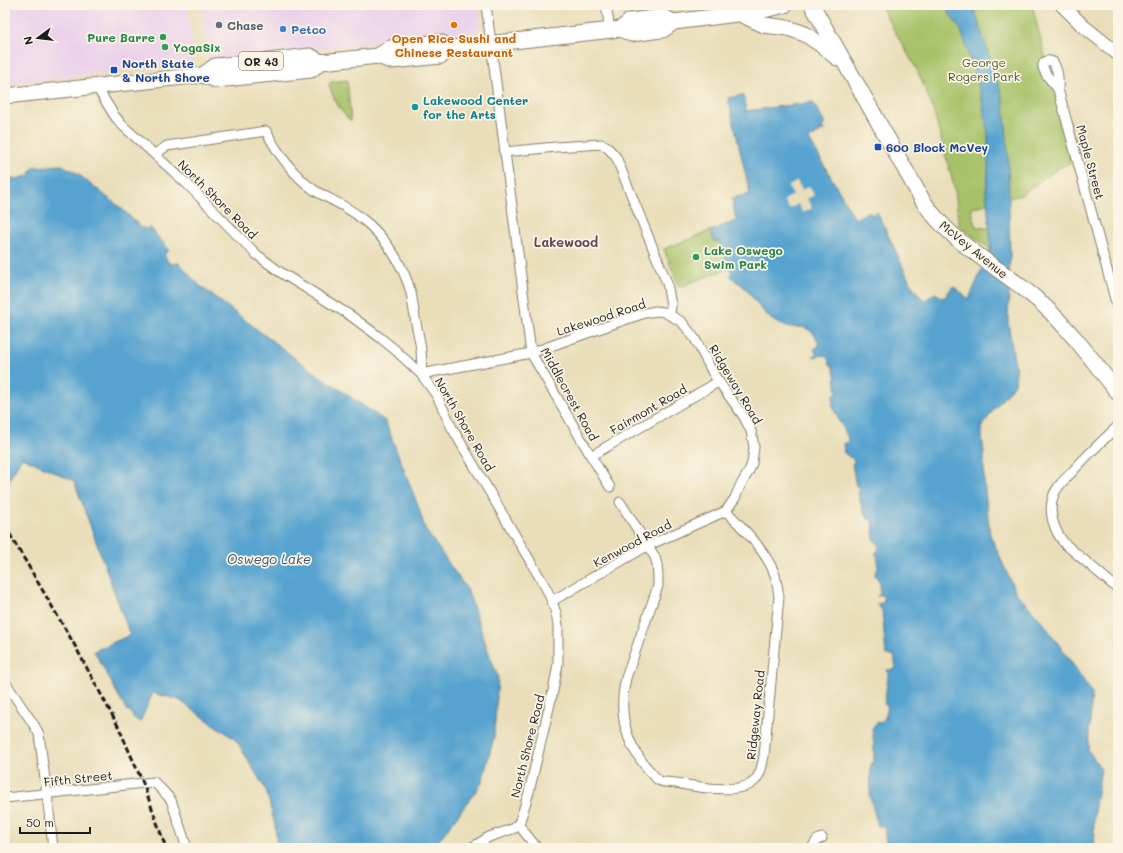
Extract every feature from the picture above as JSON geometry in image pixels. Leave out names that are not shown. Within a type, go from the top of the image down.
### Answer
[{"type":"main road","name":"OR 43","points":[[5,96],[203,75],[216,80],[304,71],[311,70],[321,62],[378,56],[390,62],[441,56],[452,48],[615,30],[630,21],[663,17],[674,22],[768,10],[785,5]]},
{"type":"main road","name":"McVey Avenue","points":[[812,5],[929,210],[947,230],[1018,284],[1060,321],[1118,393]]},
{"type":"main road","name":"McVey Avenue","points":[[740,14],[764,25],[788,28],[804,34],[820,44],[845,64]]},
{"type":"street","name":"Middlecrest Road","points":[[486,5],[531,353],[610,487]]},
{"type":"street","points":[[606,5],[615,30]]},
{"type":"street","points":[[1062,5],[1082,25],[1118,54]]},
{"type":"street","name":"North Shore Road","points":[[96,86],[121,124],[155,154],[256,254],[280,272],[350,316],[378,336],[421,374],[437,396],[452,428],[546,588],[556,613],[558,626],[558,664],[556,677],[529,792],[518,824]]},
{"type":"street","name":"Maple Street","points":[[1058,89],[1118,310]]},
{"type":"street","points":[[155,154],[167,146],[266,132],[296,175],[314,189],[345,206],[362,218],[378,234],[392,252],[403,272],[411,294],[422,354],[421,374]]},
{"type":"street","points":[[504,152],[556,146],[601,144],[606,146],[616,157],[666,283],[671,305],[670,315]]},
{"type":"street","name":"Lakewood Road","points":[[421,374],[531,353],[645,313],[656,311],[664,312],[670,315]]},
{"type":"street","name":"Ridgeway Road","points":[[647,546],[654,556],[657,564],[658,586],[626,678],[623,692],[622,706],[624,723],[630,742],[640,759],[660,781],[693,787],[714,788],[734,788],[749,784],[756,780],[761,771],[764,756],[779,597],[774,574],[769,563],[755,542],[726,511],[735,498],[752,463],[754,447],[753,439],[748,424],[718,382],[695,339],[682,322],[670,315]]},
{"type":"street","name":"Fairmont Road","points":[[591,456],[718,382]]},
{"type":"street","points":[[1118,426],[1059,486],[1053,495],[1051,508],[1053,523],[1058,536],[1064,543],[1118,589]]},
{"type":"street","points":[[620,502],[647,546]]},
{"type":"street","name":"Kenwood Road","points":[[552,601],[647,546],[726,511]]},
{"type":"street","points":[[5,682],[34,725],[38,734],[53,848]]},
{"type":"street","name":"Fifth Street","points":[[5,798],[154,782],[168,796],[173,804],[186,848]]},
{"type":"street","points":[[471,848],[489,837],[515,828],[518,824],[537,848]]},
{"type":"street","points":[[812,848],[817,840],[822,838]]},
{"type":"shaded area","points":[[5,5],[187,5],[194,57],[188,64],[5,84]]},
{"type":"shaded area","points":[[201,5],[478,5],[481,26],[476,32],[208,61]]},
{"type":"green space","points":[[614,5],[704,5],[623,14],[614,8]]},
{"type":"green space","name":"George Rogers Park","points":[[880,5],[1032,5],[1072,162],[1058,168],[1021,195],[971,208],[976,227],[999,229],[1000,256],[959,226],[955,190],[932,106],[918,72]]},
{"type":"green space","points":[[347,80],[351,121],[338,105],[329,85],[331,82]]},
{"type":"green space","name":"Lake Oswego Swim Park","points":[[710,231],[715,242],[719,241],[729,268],[679,287],[664,249]]},
{"type":"water","points":[[943,5],[973,5],[1003,99],[1006,124],[1010,256],[1008,322],[1016,372],[1015,384],[994,409],[981,428],[984,453],[984,481],[990,535],[1016,593],[1041,620],[1092,693],[1088,750],[1101,769],[1094,812],[1094,848],[885,848],[886,843],[884,826],[878,826],[870,797],[871,764],[874,762],[872,730],[876,723],[882,722],[885,718],[888,706],[884,704],[888,677],[887,670],[896,669],[894,655],[886,655],[882,610],[876,604],[883,603],[884,598],[882,595],[877,596],[880,593],[880,583],[875,572],[878,570],[877,554],[875,554],[879,549],[878,544],[874,540],[874,529],[871,519],[868,519],[863,511],[858,492],[860,491],[858,486],[856,486],[852,464],[854,463],[854,460],[844,453],[843,444],[848,442],[848,438],[838,420],[837,413],[835,413],[833,406],[833,395],[837,393],[835,374],[827,356],[822,355],[814,357],[816,353],[814,349],[819,346],[816,337],[811,332],[802,327],[784,325],[772,320],[742,285],[731,277],[730,275],[732,274],[719,241],[715,242],[710,231],[736,221],[732,198],[750,194],[728,98],[743,95],[746,111],[813,102],[825,124],[822,126],[824,130],[809,139],[855,219],[869,211],[872,215],[877,212],[911,284],[924,301],[935,293],[944,298],[953,286],[969,299],[991,248],[986,190],[988,171],[988,134],[981,95],[961,30]]},
{"type":"water","name":"Oswego Lake","points":[[62,165],[77,173],[121,208],[142,228],[147,229],[150,227],[169,250],[164,255],[170,264],[179,263],[199,285],[300,362],[385,421],[419,508],[425,529],[468,591],[498,677],[494,737],[482,783],[433,848],[277,848],[275,825],[266,790],[236,740],[179,700],[153,693],[140,722],[134,718],[129,710],[127,711],[94,651],[130,635],[74,481],[22,457],[8,482],[5,480],[5,179],[16,179],[31,175],[30,172],[34,167]]},
{"type":"pier","points":[[797,181],[802,190],[809,186],[814,195],[807,199],[812,208],[803,213],[798,204],[789,209],[784,200],[793,195],[788,187]]},
{"type":"railway","points":[[5,526],[74,644],[118,726],[143,783],[166,848]]},
{"type":"place","name":"Chase","points":[[219,25]]},
{"type":"place","name":"Open Rice Sushi and Chinese Restaurant","points":[[454,25]]},
{"type":"place","name":"Petco","points":[[283,29]]},
{"type":"place","name":"Pure Barre","points":[[163,37]]},
{"type":"place","name":"YogaSix","points":[[165,47]]},
{"type":"place","name":"North State & North Shore","points":[[114,70]]},
{"type":"place","name":"Lakewood Center for the Arts","points":[[415,107]]},
{"type":"place","name":"600 Block McVey","points":[[878,147]]},
{"type":"place","name":"Lake Oswego Swim Park","points":[[696,257]]},
{"type":"district","name":"Lakewood","points":[[566,241]]}]
